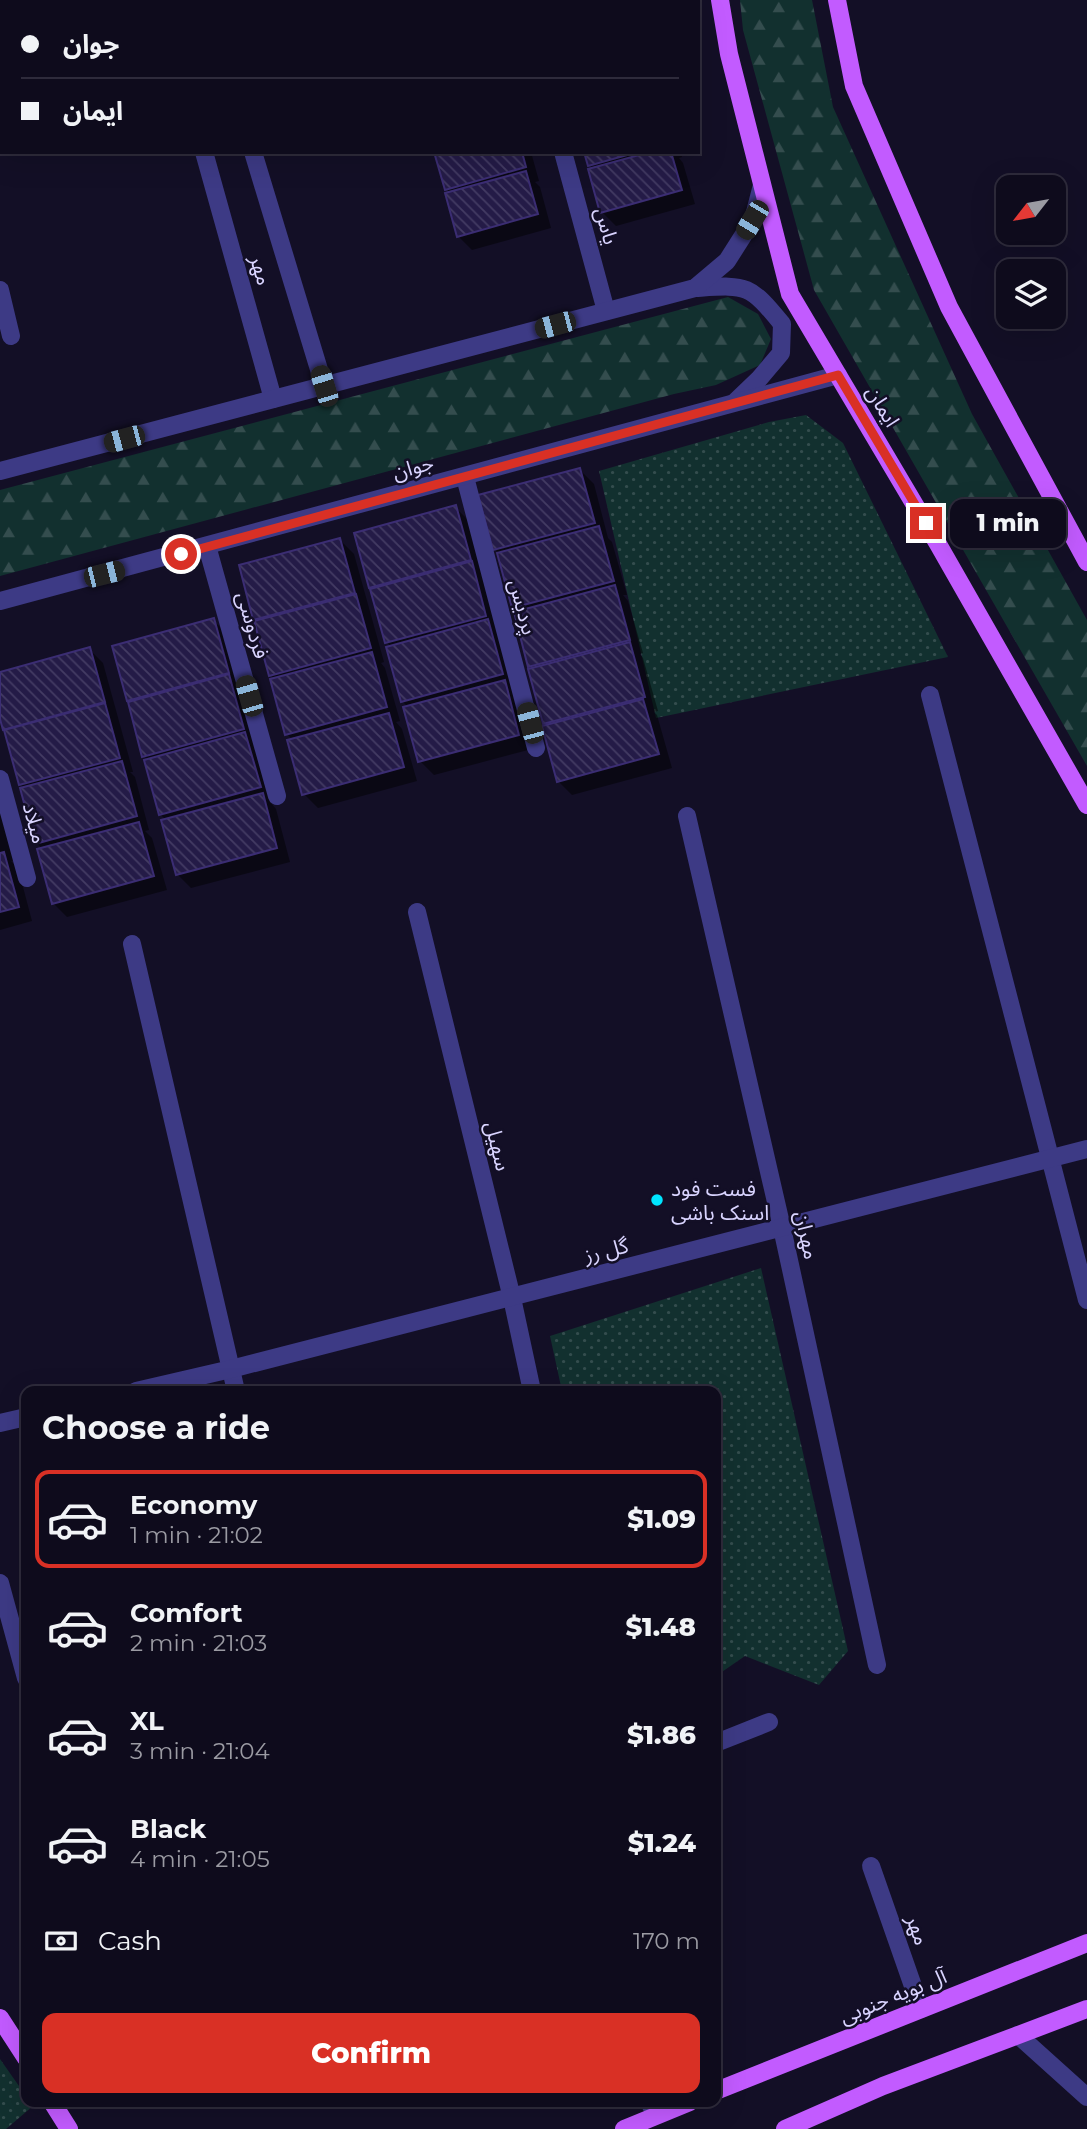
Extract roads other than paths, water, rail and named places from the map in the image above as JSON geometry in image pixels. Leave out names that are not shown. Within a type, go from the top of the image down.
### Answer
[{"type":"main road","name":"ایمان","points":[[720,0],[729,54],[790,294],[938,544],[1087,805]]},
{"type":"main road","points":[[837,0],[854,86],[949,307],[1087,562]]},
{"type":"main road","name":"آل بویه جنوبی","points":[[721,2089],[1087,1943]]},
{"type":"main road","points":[[785,2129],[883,2086],[1087,2009]]},
{"type":"main road","points":[[0,2018],[21,2046]]},
{"type":"main road","points":[[55,2107],[69,2129]]},
{"type":"main road","points":[[624,2129],[652,2108]]},
{"type":"street","name":"مهر","points":[[205,154],[274,399]]},
{"type":"street","name":"مهر","points":[[254,154],[324,386]]},
{"type":"street","name":"یاس","points":[[564,154],[606,312]]},
{"type":"street","points":[[695,288],[727,261],[752,220],[762,185]]},
{"type":"street","points":[[0,471],[695,288],[739,285],[762,299],[782,324],[781,353],[733,404]]},
{"type":"street","points":[[0,290],[11,336]]},
{"type":"street","name":"جوان","points":[[0,601],[838,375]]},
{"type":"street","name":"پردیس","points":[[465,477],[536,748]]},
{"type":"street","name":"فردوسی","points":[[207,547],[277,796]]},
{"type":"street","points":[[930,695],[1087,1300]]},
{"type":"street","name":"میلاد","points":[[0,779],[27,878]]},
{"type":"street","name":"مهران","points":[[687,816],[782,1228],[877,1665]]},
{"type":"street","name":"سهیل","points":[[417,912],[512,1298],[531,1386]]},
{"type":"street","points":[[132,944],[235,1386]]},
{"type":"street","name":"گل رز","points":[[158,1386],[512,1298],[1087,1149]]},
{"type":"street","points":[[0,1423],[21,1417]]},
{"type":"street","points":[[0,1583],[21,1660]]},
{"type":"street","points":[[721,1741],[769,1722]]},
{"type":"street","name":"مهر","points":[[871,1866],[921,2009]]},
{"type":"street","points":[[1018,2035],[1087,2097]]},
{"type":"place","name":"فست فود اسنک باشی","points":[[657,1200]]}]
